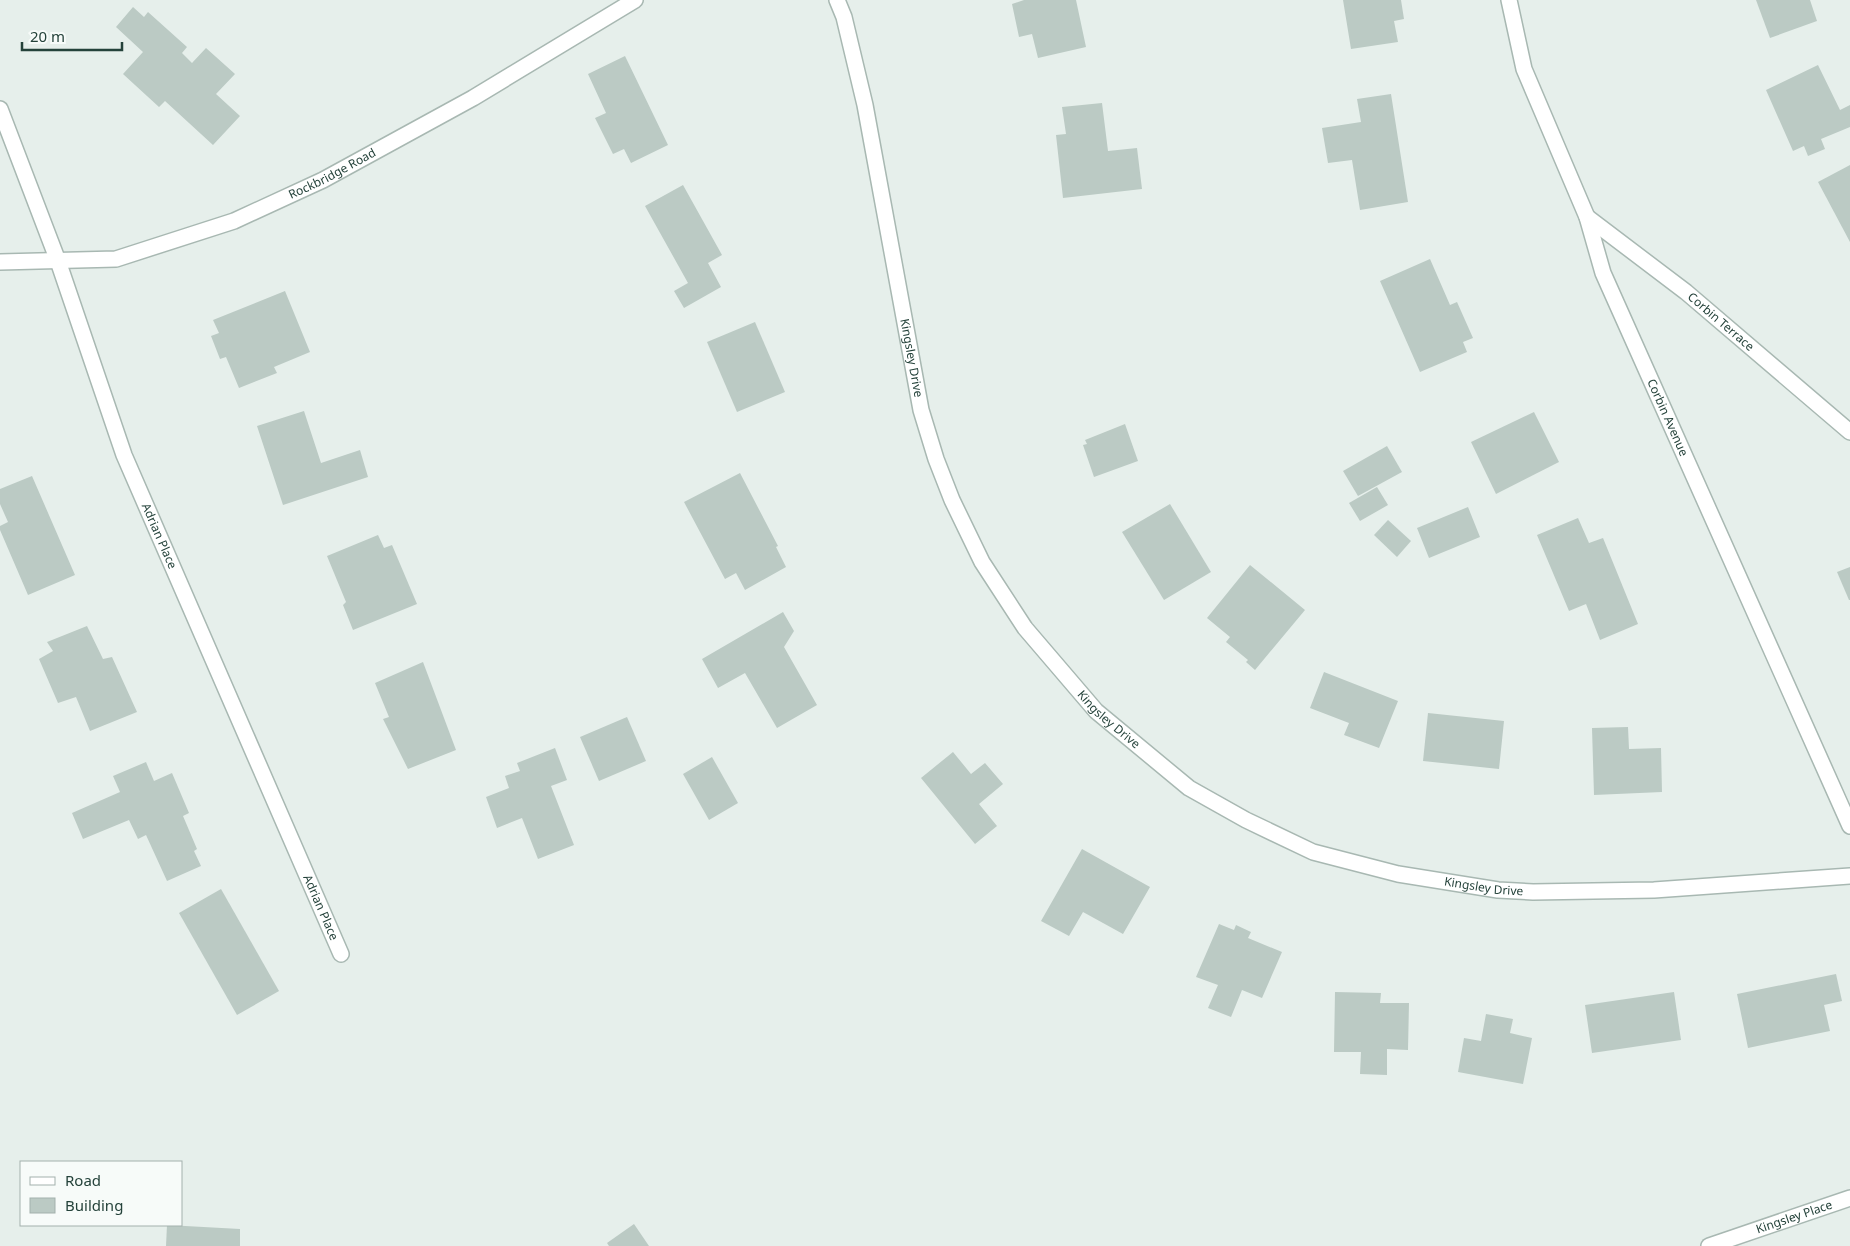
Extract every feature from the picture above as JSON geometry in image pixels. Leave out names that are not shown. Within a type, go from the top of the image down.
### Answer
[{"type":"street","name":"Rockbridge Road","points":[[0,262],[116,259],[234,221],[323,180],[465,103],[635,0]]},
{"type":"street","name":"Kingsley Drive","points":[[837,0],[844,17],[865,105],[921,410],[936,459],[952,500],[982,562],[1025,628],[1096,711],[1189,788],[1246,820],[1313,852],[1398,874],[1498,890],[1533,892],[1654,890],[1850,876]]},
{"type":"street","name":"Corbin Avenue","points":[[1509,0],[1524,70],[1587,217],[1603,273],[1850,826]]},
{"type":"street","name":"Adrian Place","points":[[0,109],[58,261],[124,455],[341,954]]},
{"type":"street","name":"Corbin Terrace","points":[[1587,217],[1686,292],[1850,432]]},
{"type":"street","name":"Kingsley Place","points":[[1709,1246],[1850,1198]]},
{"type":"building","points":[[1024,0],[1076,0],[1086,47],[1038,58],[1032,34],[1019,37],[1012,4]]},
{"type":"building","points":[[1343,0],[1401,0],[1404,19],[1394,21],[1398,42],[1351,49]]},
{"type":"building","points":[[1756,0],[1810,0],[1817,21],[1770,38]]},
{"type":"building","points":[[133,7],[144,17],[148,12],[187,47],[182,53],[192,63],[206,48],[235,74],[216,94],[240,116],[213,145],[165,101],[159,107],[123,74],[143,52],[116,27]]},
{"type":"building","points":[[625,56],[668,145],[631,163],[624,149],[613,154],[595,118],[606,113],[588,74]]},
{"type":"building","points":[[1818,65],[1840,110],[1850,105],[1850,127],[1821,139],[1825,149],[1808,156],[1804,146],[1793,151],[1766,90]]},
{"type":"building","points":[[1391,94],[1408,202],[1360,210],[1352,160],[1328,163],[1322,128],[1361,122],[1357,99]]},
{"type":"building","points":[[1102,103],[1108,151],[1137,148],[1142,189],[1063,198],[1056,135],[1066,134],[1062,107]]},
{"type":"building","points":[[1850,165],[1850,242],[1818,182]]},
{"type":"building","points":[[683,185],[722,255],[708,263],[721,287],[684,308],[674,291],[688,283],[645,206]]},
{"type":"building","points":[[1430,259],[1450,305],[1457,302],[1473,338],[1463,342],[1467,352],[1420,372],[1380,281]]},
{"type":"building","points":[[285,291],[310,352],[274,367],[277,373],[239,388],[226,357],[220,359],[211,336],[219,333],[213,320]]},
{"type":"building","points":[[755,322],[785,392],[737,412],[707,342]]},
{"type":"building","points":[[304,411],[321,463],[360,450],[368,477],[283,505],[257,426]]},
{"type":"building","points":[[1534,412],[1559,462],[1496,494],[1471,442]]},
{"type":"building","points":[[1125,424],[1138,461],[1094,477],[1083,445],[1087,444],[1085,440]]},
{"type":"building","points":[[1387,446],[1402,472],[1358,496],[1343,471]]},
{"type":"building","points":[[740,473],[778,546],[776,547],[786,567],[745,590],[736,573],[725,579],[684,502]]},
{"type":"building","points":[[32,476],[75,575],[28,595],[0,530],[0,526],[8,522],[0,504],[0,489]]},
{"type":"building","points":[[1377,487],[1388,505],[1360,521],[1349,503]]},
{"type":"building","points":[[1170,504],[1211,572],[1164,600],[1122,532]]},
{"type":"building","points":[[1468,507],[1480,537],[1429,558],[1417,528]]},
{"type":"building","points":[[1578,518],[1589,543],[1603,538],[1638,624],[1600,640],[1586,604],[1569,611],[1537,535]]},
{"type":"building","points":[[1388,520],[1411,541],[1397,557],[1374,535]]},
{"type":"building","points":[[378,535],[384,548],[392,545],[417,604],[353,630],[343,605],[346,602],[327,556]]},
{"type":"building","points":[[1250,565],[1305,610],[1255,670],[1246,662],[1248,660],[1226,642],[1230,637],[1207,618]]},
{"type":"building","points":[[1850,567],[1850,600],[1849,600],[1837,572]]},
{"type":"building","points":[[783,612],[794,631],[784,647],[817,705],[777,728],[745,673],[718,688],[702,659]]},
{"type":"building","points":[[87,626],[103,659],[112,657],[137,712],[90,731],[76,697],[58,703],[39,659],[53,651],[47,642]]},
{"type":"building","points":[[423,662],[456,750],[408,769],[383,719],[389,717],[375,683]]},
{"type":"building","points":[[1324,672],[1398,701],[1379,748],[1344,735],[1349,723],[1310,708]]},
{"type":"building","points":[[1428,713],[1504,721],[1499,769],[1423,761]]},
{"type":"building","points":[[627,717],[646,761],[599,781],[580,737]]},
{"type":"building","points":[[1628,727],[1629,749],[1661,748],[1662,792],[1594,795],[1592,728]]},
{"type":"building","points":[[555,748],[567,780],[551,786],[574,845],[538,859],[522,818],[497,828],[486,797],[509,788],[505,776],[520,771],[517,763]]},
{"type":"building","points":[[953,752],[971,774],[985,763],[1003,784],[979,804],[997,826],[975,844],[921,778]]},
{"type":"building","points":[[712,757],[738,803],[709,820],[683,774]]},
{"type":"building","points":[[146,762],[154,781],[172,773],[189,813],[183,816],[197,849],[194,851],[201,866],[167,881],[146,835],[138,839],[129,820],[83,839],[72,813],[120,792],[113,776]]},
{"type":"building","points":[[1082,849],[1150,887],[1123,934],[1083,912],[1069,936],[1041,921]]},
{"type":"building","points":[[221,889],[279,991],[237,1015],[179,913]]},
{"type":"building","points":[[1219,924],[1234,930],[1236,925],[1251,932],[1248,938],[1282,952],[1262,998],[1242,990],[1231,1017],[1208,1008],[1218,985],[1196,977]]},
{"type":"building","points":[[1836,974],[1842,1001],[1824,1005],[1830,1031],[1748,1048],[1737,994]]},
{"type":"building","points":[[1335,992],[1381,993],[1380,1003],[1409,1003],[1408,1050],[1387,1049],[1387,1075],[1360,1074],[1361,1052],[1334,1052]]},
{"type":"building","points":[[1674,992],[1681,1040],[1592,1053],[1585,1005]]},
{"type":"building","points":[[1486,1014],[1513,1019],[1510,1033],[1532,1038],[1523,1084],[1458,1072],[1464,1038],[1481,1041]]},
{"type":"building","points":[[634,1224],[649,1246],[609,1246],[607,1243]]},
{"type":"building","points":[[167,1226],[240,1229],[240,1246],[166,1246]]}]
